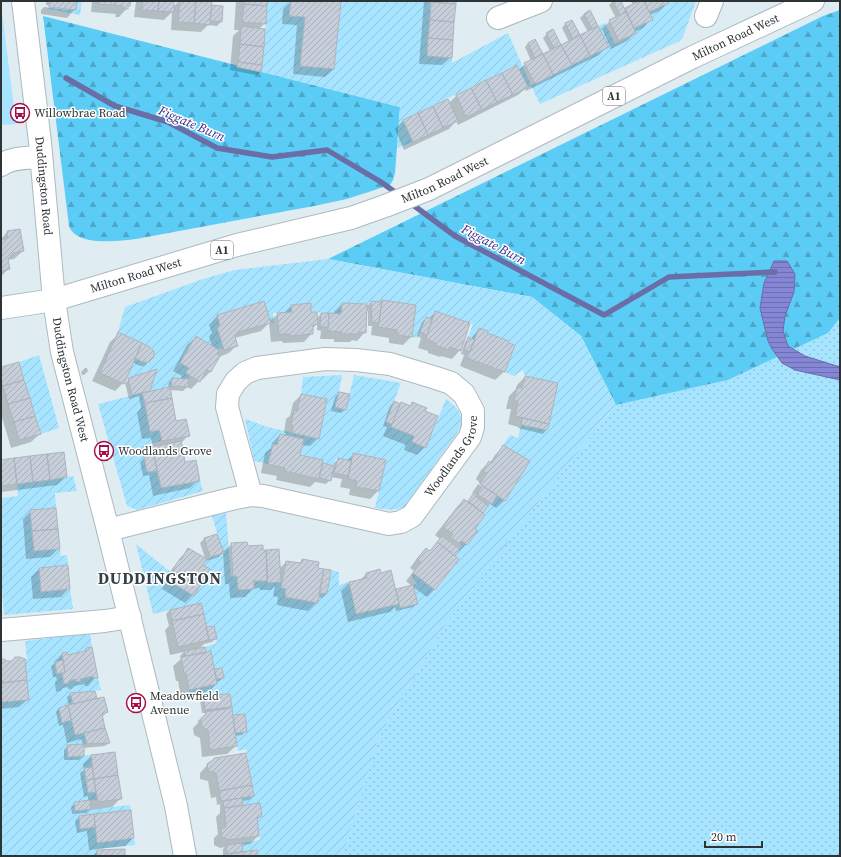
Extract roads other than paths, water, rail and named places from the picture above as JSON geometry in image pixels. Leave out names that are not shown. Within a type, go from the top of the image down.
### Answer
[{"type":"street","name":"Duddingston Road","points":[[23,1],[41,157],[54,300]]},
{"type":"street","points":[[498,18],[542,1]]},
{"type":"street","name":"Milton Road West","points":[[54,300],[237,245],[351,218],[429,189],[690,58],[813,1]]},
{"type":"street","points":[[1,165],[5,162],[16,159],[41,157]]},
{"type":"street","name":"A1","points":[[1,308],[54,300]]},
{"type":"street","name":"Duddingston Road West","points":[[54,300],[62,352],[130,617],[176,806],[185,856]]},
{"type":"street","name":"Woodlands Grove","points":[[108,530],[251,495],[263,496],[389,524],[401,522],[412,516],[470,437],[473,427],[473,411],[464,394],[451,383],[390,364],[356,360],[325,359],[257,368],[245,373],[236,381],[228,394],[227,407],[251,495]]},
{"type":"street","points":[[1,630],[105,621],[130,617]]},
{"type":"waterway","name":"Figgate Burn","points":[[66,78],[115,106],[168,122],[217,148],[272,157],[327,150],[381,182],[399,195]]},
{"type":"waterway","name":"Figgate Burn","points":[[409,202],[455,236],[604,315],[669,277],[775,272]]},
{"type":"place","name":"Willowbrae Road","points":[[20,113]]},
{"type":"place","name":"Woodlands Grove","points":[[104,451]]},
{"type":"place","name":"Meadowfield Avenue","points":[[136,703]]},
{"type":"district","name":"DUDDINGSTON","points":[[160,578]]}]
